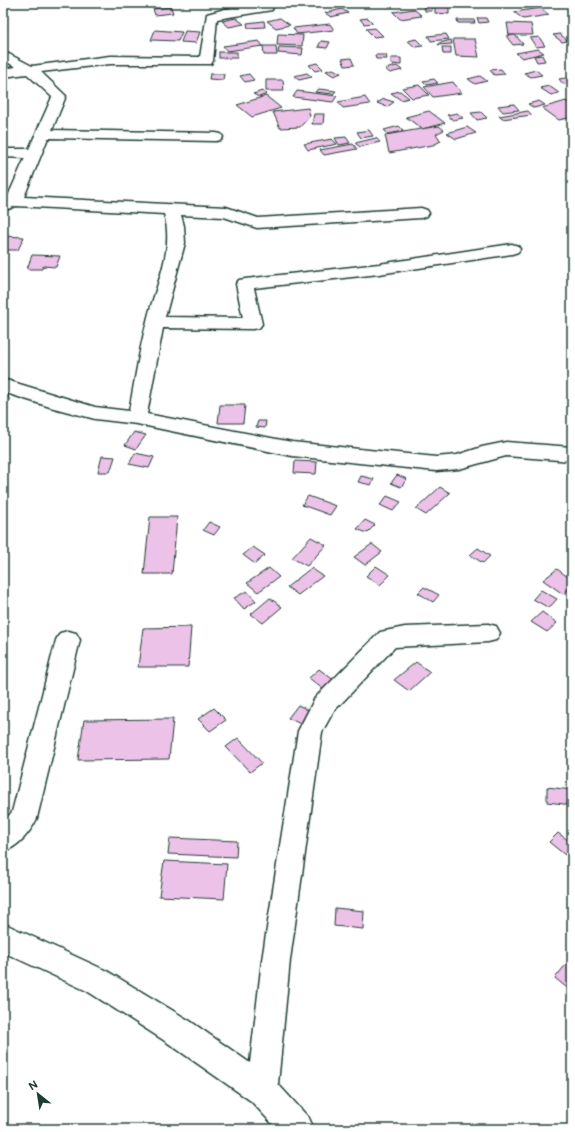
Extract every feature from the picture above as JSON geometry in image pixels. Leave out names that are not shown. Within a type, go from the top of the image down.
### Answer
[{"type":"street","points":[[3,73],[110,60],[206,61],[211,17],[217,14],[257,10],[268,7],[268,3]]},
{"type":"street","points":[[3,55],[30,70],[59,96],[34,154],[7,203],[226,212],[257,223],[421,213]]},
{"type":"street","points":[[42,134],[216,137]]},
{"type":"street","points":[[3,153],[34,154]]},
{"type":"street","points":[[137,418],[155,322],[177,243],[176,226],[171,210]]},
{"type":"street","points":[[155,322],[253,324],[245,284],[378,269],[512,249]]},
{"type":"street","points":[[3,385],[57,403],[95,413],[137,418],[292,449],[436,464],[459,462],[482,454],[506,450],[572,454]]},
{"type":"street","points":[[262,1090],[276,960],[310,731],[324,705],[388,639],[405,636],[488,633]]},
{"type":"street","points":[[3,840],[24,818],[68,640]]},
{"type":"street","points":[[3,936],[97,981],[179,1032],[262,1090],[298,1129]]},
{"type":"building","points":[[521,3],[531,3],[537,6],[531,8]]},
{"type":"building","points":[[424,4],[431,4],[432,11],[425,11]]},
{"type":"building","points":[[435,5],[449,5],[449,14],[435,13]]},
{"type":"building","points":[[171,7],[173,13],[155,15],[153,9]]},
{"type":"building","points":[[541,8],[549,15],[523,19],[514,12]]},
{"type":"building","points":[[342,9],[348,13],[331,17],[325,13]]},
{"type":"building","points":[[414,9],[422,16],[400,19],[393,12]]},
{"type":"building","points":[[236,18],[244,24],[229,27],[222,21]]},
{"type":"building","points":[[280,18],[290,25],[276,28],[267,21]]},
{"type":"building","points":[[368,18],[373,23],[364,24],[360,19]]},
{"type":"building","points":[[477,18],[486,18],[488,22],[479,23]]},
{"type":"building","points":[[457,20],[474,20],[475,23],[458,23]]},
{"type":"building","points":[[264,21],[265,27],[248,28],[247,23]]},
{"type":"building","points":[[507,23],[531,24],[533,35],[509,35]]},
{"type":"building","points":[[330,24],[334,30],[297,34],[293,28]]},
{"type":"building","points":[[375,28],[383,36],[374,37],[366,29]]},
{"type":"building","points":[[155,30],[182,32],[178,41],[151,40]]},
{"type":"building","points":[[185,31],[200,32],[196,43],[181,42]]},
{"type":"building","points":[[278,34],[303,35],[302,46],[277,45]]},
{"type":"building","points":[[446,34],[449,39],[431,41],[428,36]]},
{"type":"building","points":[[560,34],[568,41],[562,42],[553,35]]},
{"type":"building","points":[[515,35],[523,44],[513,45],[506,36]]},
{"type":"building","points":[[539,37],[545,46],[536,47],[530,38]]},
{"type":"building","points":[[416,39],[423,46],[415,47],[408,41]]},
{"type":"building","points":[[453,39],[475,39],[479,57],[456,56]]},
{"type":"building","points":[[451,40],[452,44],[438,45],[439,43]]},
{"type":"building","points":[[259,41],[263,46],[227,51],[223,46]]},
{"type":"building","points":[[321,41],[330,42],[327,48],[318,47]]},
{"type":"building","points":[[263,46],[276,46],[277,55],[264,55]]},
{"type":"building","points":[[279,47],[303,48],[302,55],[278,53]]},
{"type":"building","points":[[442,47],[451,47],[451,54],[443,54]]},
{"type":"building","points":[[538,49],[544,53],[522,58],[516,53]]},
{"type":"building","points":[[219,52],[237,52],[237,58],[219,58]]},
{"type":"building","points":[[375,55],[386,55],[387,59],[376,59]]},
{"type":"building","points":[[542,55],[545,61],[537,62],[534,56]]},
{"type":"building","points":[[351,58],[354,65],[345,66],[342,59]]},
{"type":"building","points":[[391,58],[401,58],[401,65],[391,64]]},
{"type":"building","points":[[317,63],[323,69],[315,71],[309,65]]},
{"type":"building","points":[[397,66],[402,70],[390,73],[385,69]]},
{"type":"building","points":[[333,69],[341,73],[334,76],[326,71]]},
{"type":"building","points":[[501,69],[505,74],[494,75],[490,70]]},
{"type":"building","points":[[536,70],[542,75],[531,77],[524,73]]},
{"type":"building","points":[[307,73],[312,77],[299,80],[294,76]]},
{"type":"building","points":[[210,74],[224,74],[223,80],[209,79]]},
{"type":"building","points":[[249,74],[254,80],[245,82],[240,76]]},
{"type":"building","points":[[480,76],[487,81],[475,84],[468,79]]},
{"type":"building","points":[[572,77],[572,83],[563,84],[559,79]]},
{"type":"building","points":[[434,79],[438,83],[427,85],[423,81]]},
{"type":"building","points":[[266,80],[283,80],[284,91],[266,91]]},
{"type":"building","points":[[453,82],[462,93],[433,97],[424,87]]},
{"type":"building","points":[[419,85],[429,95],[412,98],[402,88]]},
{"type":"building","points":[[549,86],[559,93],[551,95],[540,88]]},
{"type":"building","points":[[319,89],[336,91],[333,94],[315,92]]},
{"type":"building","points":[[262,91],[267,94],[259,97],[253,94]]},
{"type":"building","points":[[297,91],[337,96],[333,102],[293,97]]},
{"type":"building","points":[[400,91],[409,98],[401,100],[391,93]]},
{"type":"building","points":[[266,96],[281,108],[252,117],[237,105]]},
{"type":"building","points":[[365,97],[370,104],[343,108],[338,102]]},
{"type":"building","points":[[384,99],[394,102],[387,107],[377,103]]},
{"type":"building","points":[[539,101],[545,105],[534,108],[528,104]]},
{"type":"building","points":[[566,101],[572,106],[572,117],[559,120],[542,108]]},
{"type":"building","points":[[514,104],[519,110],[503,112],[498,106]]},
{"type":"building","points":[[308,108],[310,116],[300,127],[280,128],[273,112]]},
{"type":"building","points":[[429,111],[445,123],[422,129],[406,117]]},
{"type":"building","points":[[528,111],[532,115],[502,119],[499,116]]},
{"type":"building","points":[[481,112],[487,118],[477,120],[471,113]]},
{"type":"building","points":[[457,113],[463,118],[453,120],[447,115]]},
{"type":"building","points":[[314,114],[324,114],[323,124],[312,124]]},
{"type":"building","points":[[399,126],[404,131],[388,134],[384,130]]},
{"type":"building","points":[[439,126],[444,130],[436,134],[441,141],[433,145],[389,153],[385,135]]},
{"type":"building","points":[[467,127],[476,133],[456,139],[447,133]]},
{"type":"building","points":[[369,130],[373,136],[361,138],[357,132]]},
{"type":"building","points":[[346,137],[350,143],[339,145],[335,138]]},
{"type":"building","points":[[376,138],[380,142],[360,147],[355,143]]},
{"type":"building","points":[[332,139],[337,144],[308,150],[304,144]]},
{"type":"building","points":[[353,144],[357,149],[324,155],[320,150]]},
{"type":"building","points":[[3,236],[24,237],[18,250],[3,250]]},
{"type":"building","points":[[32,255],[60,256],[56,267],[43,266],[42,269],[27,269]]},
{"type":"building","points":[[3,388],[5,388],[10,401],[3,403]]},
{"type":"building","points":[[220,405],[245,405],[243,423],[218,423]]},
{"type":"building","points":[[258,421],[266,421],[265,428],[256,427]]},
{"type":"building","points":[[134,432],[146,435],[136,449],[125,445]]},
{"type":"building","points":[[135,453],[154,457],[149,468],[129,464]]},
{"type":"building","points":[[102,456],[115,457],[110,472],[98,472]]},
{"type":"building","points":[[295,461],[317,462],[316,474],[294,473]]},
{"type":"building","points":[[397,475],[407,479],[401,487],[391,483]]},
{"type":"building","points":[[361,476],[374,479],[371,485],[358,482]]},
{"type":"building","points":[[440,487],[450,493],[426,515],[416,509]]},
{"type":"building","points":[[308,496],[336,506],[330,515],[302,505]]},
{"type":"building","points":[[387,496],[401,502],[393,511],[380,505]]},
{"type":"building","points":[[150,517],[177,517],[172,574],[144,574]]},
{"type":"building","points":[[365,520],[375,525],[367,533],[357,529]]},
{"type":"building","points":[[209,522],[220,527],[214,535],[203,530]]},
{"type":"building","points":[[311,537],[326,545],[307,566],[292,558]]},
{"type":"building","points":[[372,544],[382,552],[365,565],[354,557]]},
{"type":"building","points":[[253,547],[265,555],[255,564],[243,555]]},
{"type":"building","points":[[478,548],[490,556],[483,563],[470,555]]},
{"type":"building","points":[[376,566],[390,575],[380,585],[366,576]]},
{"type":"building","points":[[269,568],[279,577],[258,592],[247,583]]},
{"type":"building","points":[[311,568],[323,576],[298,595],[287,587]]},
{"type":"building","points":[[557,569],[572,580],[572,587],[563,594],[543,580]]},
{"type":"building","points":[[424,587],[439,595],[433,602],[418,593]]},
{"type":"building","points":[[541,590],[557,599],[549,608],[533,599]]},
{"type":"building","points":[[247,591],[256,601],[244,609],[234,598]]},
{"type":"building","points":[[270,598],[282,607],[263,623],[251,614]]},
{"type":"building","points":[[542,612],[557,623],[547,632],[531,622]]},
{"type":"building","points":[[191,627],[188,667],[138,667],[143,628]]},
{"type":"building","points":[[416,662],[430,672],[409,691],[394,680]]},
{"type":"building","points":[[319,669],[335,681],[324,690],[309,678]]},
{"type":"building","points":[[298,705],[314,713],[305,726],[288,718]]},
{"type":"building","points":[[214,708],[226,720],[210,731],[198,719]]},
{"type":"building","points":[[173,719],[169,759],[78,760],[84,720]]},
{"type":"building","points":[[238,738],[262,763],[250,772],[226,747]]},
{"type":"building","points":[[547,787],[572,790],[572,805],[547,802]]},
{"type":"building","points":[[558,833],[572,843],[572,846],[565,855],[549,842]]},
{"type":"building","points":[[170,838],[237,841],[236,857],[168,854]]},
{"type":"building","points":[[164,861],[227,864],[224,899],[159,896]]},
{"type":"building","points":[[335,908],[364,911],[363,929],[334,926]]},
{"type":"building","points":[[572,957],[572,992],[555,978]]}]
